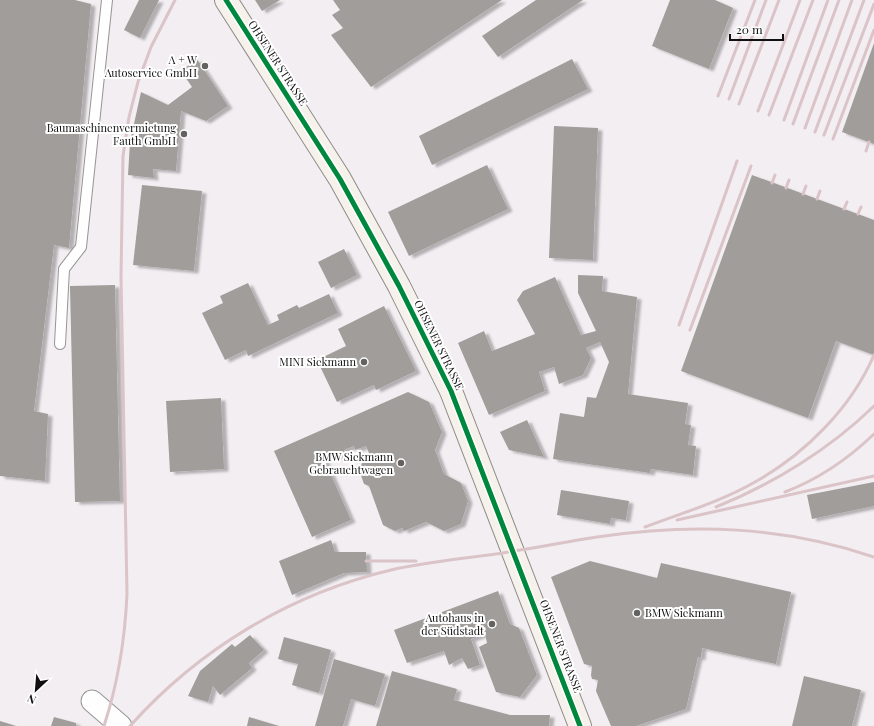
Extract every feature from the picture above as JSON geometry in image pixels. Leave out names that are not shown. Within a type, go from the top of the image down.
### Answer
[{"type":"main road","name":"OHSENER STRASSE","points":[[226,0],[340,179],[399,286],[451,390],[580,726]]},
{"type":"street","points":[[92,701],[121,726]]},
{"type":"lane","points":[[60,344],[64,269],[82,247],[106,0]]},
{"type":"shaded area","points":[[0,0],[874,0],[874,726],[0,726]]},
{"type":"building","points":[[0,0],[75,0],[91,4],[69,248],[54,245],[34,411],[48,414],[45,481],[0,476]]},
{"type":"building","points":[[139,0],[159,0],[140,38],[124,30]]},
{"type":"building","points":[[255,0],[280,0],[262,11]]},
{"type":"building","points":[[333,0],[502,0],[371,87],[331,35],[343,28],[332,15],[340,10]]},
{"type":"building","points":[[536,0],[583,0],[498,57],[482,36]]},
{"type":"building","points":[[670,0],[715,0],[733,8],[709,69],[652,46]]},
{"type":"building","points":[[874,43],[874,144],[842,132]]},
{"type":"building","points":[[197,59],[228,106],[206,121],[181,111],[176,171],[153,169],[154,178],[128,175],[130,142],[141,92],[168,105],[192,87],[181,71]]},
{"type":"building","points":[[572,59],[588,89],[432,165],[419,136]]},
{"type":"building","points":[[554,126],[598,128],[593,260],[549,258]]},
{"type":"building","points":[[487,165],[508,209],[409,256],[388,212]]},
{"type":"building","points":[[752,175],[874,220],[874,355],[836,341],[808,418],[681,371]]},
{"type":"building","points":[[142,185],[202,191],[194,271],[133,265]]},
{"type":"building","points":[[344,249],[357,275],[331,288],[318,262]]},
{"type":"building","points":[[578,275],[603,276],[602,291],[637,297],[628,394],[688,403],[685,424],[691,425],[688,445],[696,446],[693,475],[651,469],[650,473],[553,459],[560,413],[584,417],[587,397],[596,398],[609,362],[600,342],[586,348],[591,358],[583,375],[559,384],[554,367],[539,372],[545,391],[489,415],[458,343],[484,331],[492,351],[535,334],[517,300],[523,291],[555,277],[581,335],[596,331],[578,293]]},
{"type":"building","points":[[248,283],[268,325],[279,320],[277,315],[297,305],[299,308],[329,294],[338,313],[248,356],[246,350],[225,360],[202,313],[223,303],[220,296]]},
{"type":"building","points":[[115,285],[120,501],[75,502],[70,286]]},
{"type":"building","points":[[384,306],[416,371],[376,390],[374,385],[337,402],[317,360],[346,346],[338,329]]},
{"type":"building","points":[[408,392],[429,402],[442,432],[435,450],[444,474],[461,483],[468,501],[461,524],[444,531],[426,522],[404,531],[402,528],[395,531],[383,525],[369,486],[364,484],[359,470],[366,454],[369,453],[366,446],[355,450],[354,446],[344,450],[346,453],[335,457],[334,454],[324,459],[351,520],[312,537],[274,451]]},
{"type":"building","points":[[221,398],[224,469],[170,472],[166,401]]},
{"type":"building","points":[[527,420],[544,457],[509,450],[500,432]]},
{"type":"building","points":[[874,482],[874,506],[812,519],[807,495]]},
{"type":"building","points":[[561,490],[629,501],[626,520],[611,518],[610,524],[557,515]]},
{"type":"building","points":[[331,540],[335,552],[366,552],[367,572],[344,573],[292,595],[279,561]]},
{"type":"building","name":"BMW Siekmann","points":[[590,561],[657,578],[661,563],[791,592],[776,664],[702,648],[701,658],[698,657],[686,709],[636,726],[611,726],[596,691],[598,680],[592,679],[592,666],[584,664],[551,577]]},
{"type":"building","points":[[498,591],[510,624],[519,628],[537,675],[520,697],[496,692],[479,647],[487,643],[485,634],[471,639],[480,665],[468,669],[462,658],[449,665],[444,651],[407,663],[394,630]]},
{"type":"building","points":[[250,635],[264,650],[249,663],[252,668],[220,695],[213,686],[208,702],[188,696],[200,671],[232,644],[235,647]]},
{"type":"building","points":[[284,637],[331,650],[319,693],[292,685],[298,664],[278,659]]},
{"type":"building","points":[[334,659],[385,674],[375,706],[351,699],[343,726],[315,726]]},
{"type":"building","points":[[392,671],[457,689],[454,700],[510,715],[550,715],[549,726],[376,726]]},
{"type":"building","points":[[804,676],[861,690],[852,726],[792,726]]},
{"type":"building","points":[[54,717],[76,723],[76,726],[51,726]]},
{"type":"building","points":[[249,717],[279,726],[247,726]]},
{"type":"building","points":[[0,721],[16,726],[0,726]]},
{"type":"railway","points":[[104,726],[120,661],[125,628],[127,594],[121,277],[123,156],[129,117],[138,82],[151,47],[175,0]]},
{"type":"railway","points":[[718,96],[755,0]]},
{"type":"railway","points":[[729,99],[766,0]]},
{"type":"railway","points":[[739,104],[779,0]]},
{"type":"railway","points":[[758,111],[800,0]]},
{"type":"railway","points":[[769,115],[813,0]]},
{"type":"railway","points":[[784,120],[828,0]]},
{"type":"railway","points":[[793,124],[839,0]]},
{"type":"railway","points":[[805,128],[852,0]]},
{"type":"railway","points":[[815,132],[864,0]]},
{"type":"railway","points":[[824,135],[874,4]]},
{"type":"railway","points":[[833,139],[874,30]]},
{"type":"railway","points":[[866,151],[869,142]]},
{"type":"railway","points":[[679,325],[737,161]]},
{"type":"railway","points":[[690,330],[751,166]]},
{"type":"railway","points":[[772,183],[775,175]]},
{"type":"railway","points":[[786,188],[789,180]]},
{"type":"railway","points":[[803,194],[806,186]]},
{"type":"railway","points":[[817,199],[820,191]]},
{"type":"railway","points":[[844,209],[847,202]]},
{"type":"railway","points":[[858,214],[861,207]]},
{"type":"railway","points":[[645,527],[728,496],[774,471],[825,428],[853,393],[874,355]]},
{"type":"railway","points":[[716,507],[759,488],[800,464],[839,437],[874,406]]},
{"type":"railway","points":[[785,492],[810,481],[832,468],[854,452],[874,434]]},
{"type":"railway","points":[[677,520],[874,476]]},
{"type":"railway","points":[[130,726],[157,698],[186,673],[216,649],[248,628],[317,594],[354,580],[391,570],[597,537],[668,530],[703,529],[771,533],[840,547],[874,557]]},
{"type":"railway","points":[[366,561],[416,561]]},
{"type":"cycle path","points":[[226,0],[340,179],[399,286],[451,391],[580,726]]},
{"type":"place","name":"A + W Autoservice GmbH","points":[[205,66]]},
{"type":"place","name":"Baumaschinenvermietung Fauth GmbH","points":[[184,134]]},
{"type":"place","name":"MINI Siekmann","points":[[364,362]]},
{"type":"place","name":"BMW Siekmann Gebrauchtwagen","points":[[401,463]]},
{"type":"place","name":"BMW Siekmann","points":[[637,613]]},
{"type":"place","name":"Autohaus in der Südstadt","points":[[492,624]]}]
